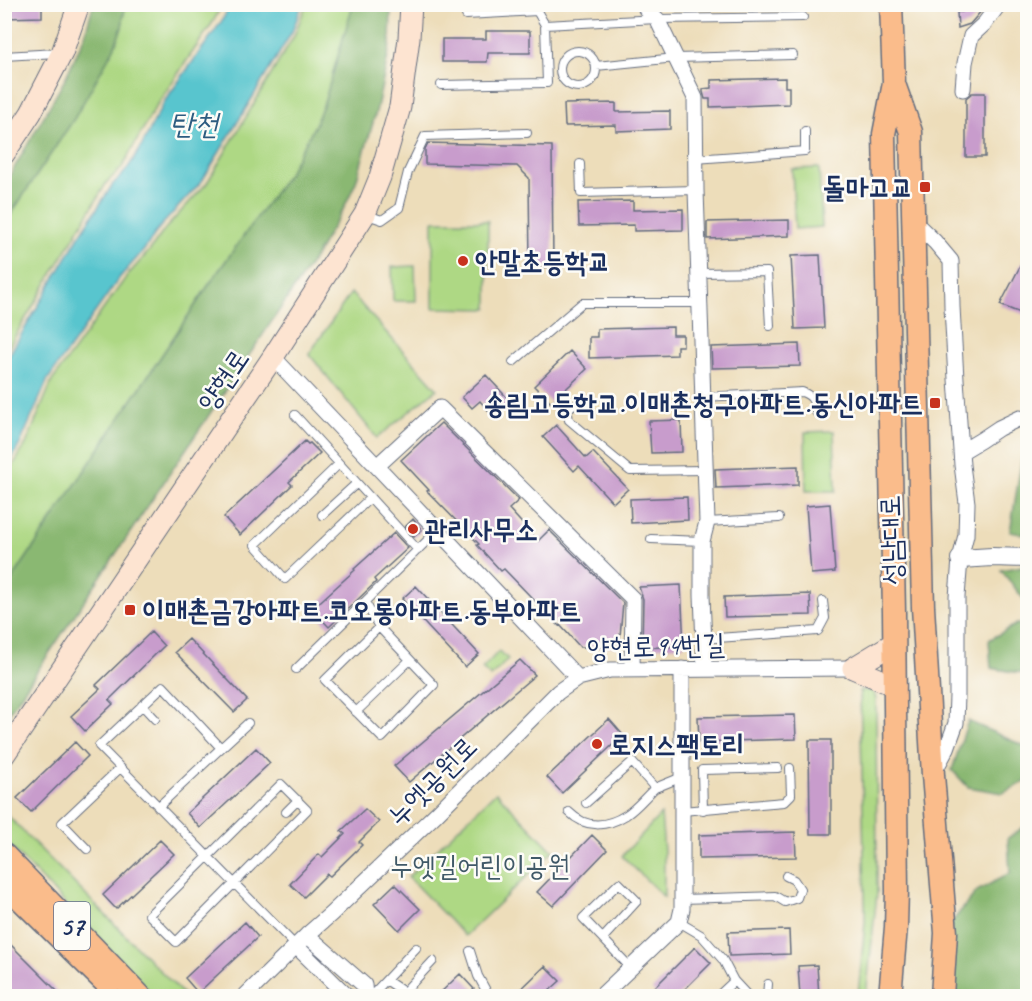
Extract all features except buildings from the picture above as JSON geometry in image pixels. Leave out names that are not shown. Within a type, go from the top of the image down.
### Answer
[{"type":"main road","points":[[4,154],[31,113],[62,53],[79,4]]},
{"type":"main road","name":"양현로","points":[[4,755],[273,357],[365,214],[380,177],[400,107],[411,4]]},
{"type":"main road","name":"성남대로","points":[[890,996],[897,891],[884,134],[894,83],[891,4]]},
{"type":"main road","name":"성남대로","points":[[894,83],[910,132],[923,607],[933,775],[946,933],[942,996]]},
{"type":"main road","points":[[853,668],[894,643]]},
{"type":"main road","points":[[853,668],[895,686]]},
{"type":"main road","name":"57","points":[[4,855],[140,996]]},
{"type":"main road","name":"57","points":[[4,883],[120,996]]},
{"type":"street","points":[[645,4],[646,9],[657,19],[695,98],[707,522],[702,542],[705,669]]},
{"type":"street","points":[[963,89],[965,63],[971,36],[985,23],[999,4]]},
{"type":"street","points":[[912,220],[951,261],[961,452],[967,503],[966,535],[960,559],[957,597],[956,723],[947,748],[933,775]]},
{"type":"street","name":"양현로94번길","points":[[273,357],[578,678],[610,670],[853,668]]},
{"type":"street","points":[[377,466],[440,408],[633,599],[632,670]]},
{"type":"street","points":[[961,452],[999,428],[1025,418]]},
{"type":"street","points":[[960,559],[1028,558]]},
{"type":"street","points":[[601,996],[679,922],[682,909],[682,669]]},
{"type":"street","name":"누엣공원로","points":[[245,996],[428,822],[558,692],[578,678]]},
{"type":"street","points":[[307,935],[364,985],[365,996]]},
{"type":"street","points":[[296,946],[347,996]]},
{"type":"lane","points":[[441,85],[547,83],[545,25],[537,8],[500,9],[465,15],[465,4]]},
{"type":"lane","points":[[545,25],[657,19],[803,17]]},
{"type":"lane","points":[[575,51],[585,52],[591,56],[596,66],[592,81],[582,87],[570,86],[560,75],[562,60],[575,51]]},
{"type":"lane","points":[[4,56],[62,53]]},
{"type":"lane","points":[[596,66],[676,58],[793,56]]},
{"type":"lane","points":[[695,159],[805,152],[805,131]]},
{"type":"lane","points":[[365,214],[382,220],[399,208],[408,172],[425,136],[527,134]]},
{"type":"lane","points":[[580,164],[580,193],[696,190]]},
{"type":"lane","points":[[699,273],[767,272],[771,326]]},
{"type":"lane","points":[[513,362],[582,303],[700,303]]},
{"type":"lane","points":[[704,397],[802,392],[813,399],[816,412]]},
{"type":"lane","points":[[573,405],[567,409],[569,420],[630,471],[705,470]]},
{"type":"lane","points":[[295,415],[418,550]]},
{"type":"lane","points":[[339,464],[255,545],[285,579],[370,498]]},
{"type":"lane","points":[[322,515],[357,483]]},
{"type":"lane","points":[[707,522],[779,518]]},
{"type":"lane","points":[[296,669],[438,530]]},
{"type":"lane","points":[[651,539],[702,542]]},
{"type":"lane","points":[[704,639],[818,631],[825,618],[823,601]]},
{"type":"lane","points":[[365,602],[379,627],[434,685],[382,738],[325,680],[379,627]]},
{"type":"lane","points":[[356,712],[410,660]]},
{"type":"lane","points":[[221,748],[163,686],[99,746],[296,946]]},
{"type":"lane","points":[[142,705],[155,719]]},
{"type":"lane","points":[[158,807],[248,723]]},
{"type":"lane","points":[[586,803],[632,762],[655,788]]},
{"type":"lane","points":[[87,849],[62,823],[120,768]]},
{"type":"lane","points":[[703,810],[702,770],[778,768]]},
{"type":"lane","points":[[682,811],[784,802],[791,795],[790,768]]},
{"type":"lane","points":[[569,812],[576,819],[591,824],[607,824],[627,814],[655,788],[682,777]]},
{"type":"lane","points":[[280,784],[298,800],[307,810],[176,942],[149,915],[280,784]]},
{"type":"lane","points":[[286,812],[298,800]]},
{"type":"lane","points":[[682,899],[775,896],[785,902],[797,898],[800,889],[794,880],[786,876]]},
{"type":"lane","points":[[603,938],[637,901],[619,883],[583,918],[631,968]]},
{"type":"lane","points":[[679,922],[701,934],[723,960],[734,981],[748,996]]},
{"type":"lane","points":[[372,996],[416,948]]},
{"type":"lane","points":[[470,951],[478,976],[489,996]]},
{"type":"lane","points":[[386,980],[404,992],[433,961]]},
{"type":"lane","points":[[718,996],[734,981]]},
{"type":"lane","points":[[767,996],[768,984]]},
{"type":"green space","points":[[93,5],[125,5],[122,27],[114,48],[74,119],[5,223],[5,184],[64,81],[85,35]]},
{"type":"green space","points":[[125,5],[222,5],[156,106],[121,169],[107,182],[5,353],[5,223],[73,119],[114,48],[122,27]]},
{"type":"green space","points":[[306,5],[353,5],[325,100],[315,125],[288,174],[210,283],[5,590],[5,479],[26,444],[52,381],[127,276],[165,229],[207,183],[294,36]]},
{"type":"green space","points":[[353,5],[391,5],[390,45],[376,112],[356,182],[344,208],[313,260],[5,719],[5,590],[210,283],[288,174],[315,125],[325,100]]},
{"type":"green space","points":[[819,168],[822,227],[795,229],[792,169]]},
{"type":"green space","points":[[433,221],[488,221],[488,309],[433,308]]},
{"type":"green space","points":[[415,266],[416,301],[393,301],[392,267]]},
{"type":"green space","points":[[351,293],[437,389],[377,438],[309,354]]},
{"type":"green space","points":[[834,431],[836,491],[806,491],[805,432]]},
{"type":"green space","points":[[1027,452],[1027,535],[1010,532],[1022,457]]},
{"type":"green space","points":[[1027,565],[1027,601],[1025,601],[1001,570]]},
{"type":"green space","points":[[1017,624],[1027,626],[1027,674],[991,668],[989,640]]},
{"type":"green space","points":[[499,651],[508,659],[491,677],[482,669]]},
{"type":"green space","points":[[860,690],[873,691],[876,699],[877,893],[866,996],[858,996],[865,922]]},
{"type":"green space","points":[[968,721],[1022,745],[1027,745],[1027,781],[1003,793],[968,787],[952,770]]},
{"type":"green space","name":"누엣길어린이공원","points":[[496,792],[553,851],[465,936],[408,877]]},
{"type":"green space","points":[[4,812],[185,996],[154,996],[6,842]]},
{"type":"green space","points":[[661,814],[664,851],[664,897],[622,856]]},
{"type":"green space","points":[[1027,825],[1027,996],[945,996],[950,924],[977,891],[1010,873],[1008,838]]},
{"type":"water","name":"탄천","points":[[231,4],[302,5],[292,32],[202,181],[159,228],[144,250],[120,277],[48,379],[20,444],[5,471],[5,362],[78,238],[113,184],[125,172],[139,151],[164,102],[221,22]]},
{"type":"place","name":"돌마고교","points":[[925,187]]},
{"type":"place","name":"안말초등학교","points":[[463,261]]},
{"type":"place","name":"송림고등학교.이매촌청구아파트.동신아파트","points":[[935,403]]},
{"type":"place","name":"관리사무소","points":[[413,529]]},
{"type":"place","name":"이매촌금강아파트.코오롱아파트.동부아파트","points":[[130,610]]},
{"type":"place","name":"로지스팩토리","points":[[597,744]]}]
